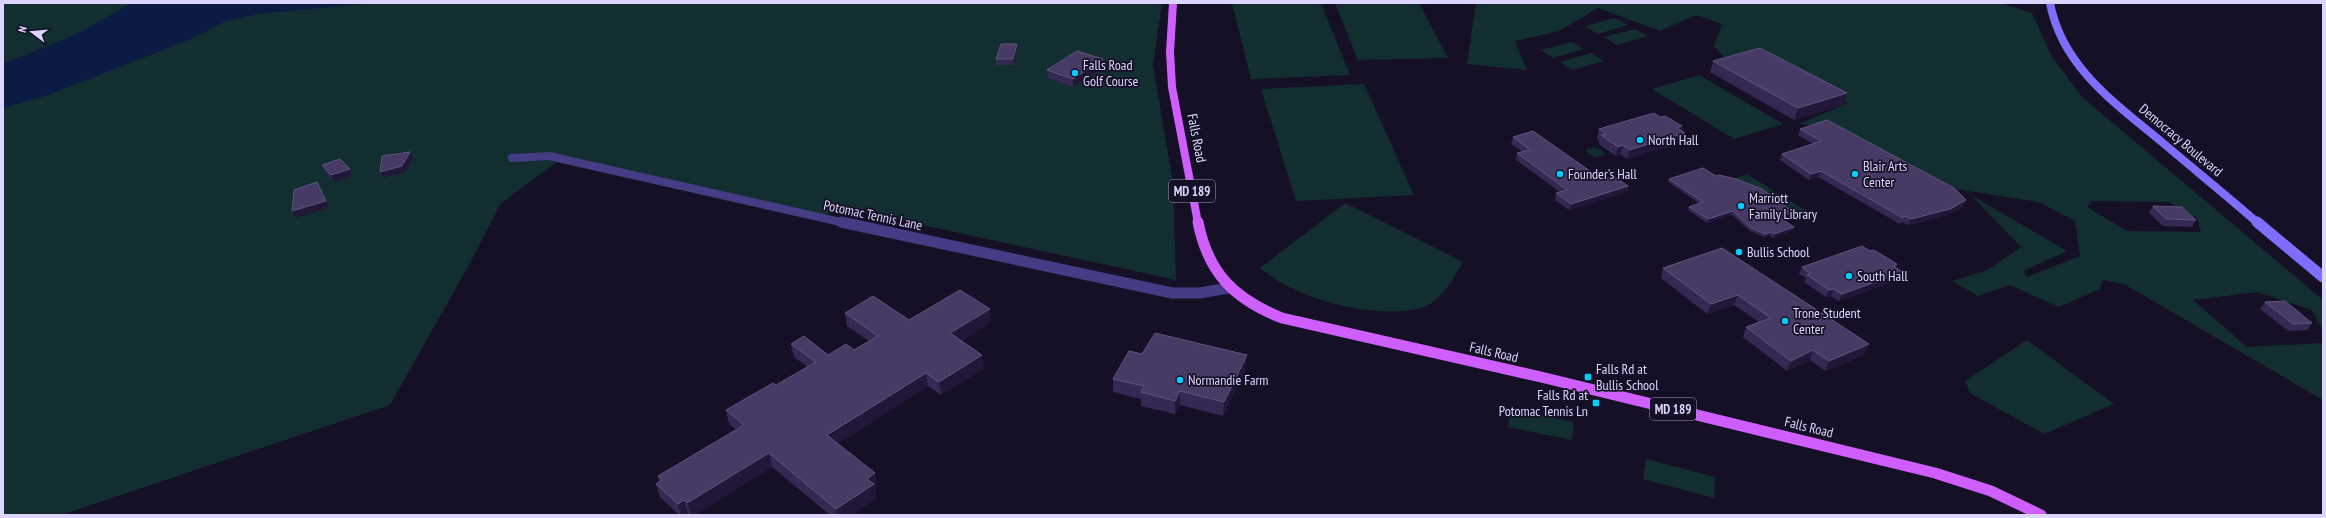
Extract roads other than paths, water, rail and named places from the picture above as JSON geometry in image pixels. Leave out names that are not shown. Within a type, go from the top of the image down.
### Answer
[{"type":"main road","name":"Falls Road","points":[[1173,3],[1170,52],[1172,87],[1202,241],[1209,262],[1229,288],[1249,302],[1269,313],[1299,323],[1541,378],[1935,473],[1991,491],[2041,515]]},
{"type":"main road","name":"Democracy Boulevard","points":[[2050,3],[2054,22],[2062,40],[2080,69],[2096,87],[2323,276]]},
{"type":"street","name":"Potomac Tennis Lane","points":[[512,158],[549,156],[737,200],[1172,292],[1200,293],[1229,288]]},
{"type":"water","points":[[131,3],[371,3],[258,14],[226,21],[193,38],[48,95],[3,108],[3,64],[77,34]]},
{"type":"place","name":"Falls Road Golf Course","points":[[1075,73]]},
{"type":"place","name":"North Hall","points":[[1640,140]]},
{"type":"place","name":"Founder's Hall","points":[[1560,174]]},
{"type":"place","name":"Blair Arts Center","points":[[1855,174]]},
{"type":"place","name":"Marriott Family Library","points":[[1741,206]]},
{"type":"place","name":"Bullis School","points":[[1739,252]]},
{"type":"place","name":"South Hall","points":[[1849,276]]},
{"type":"place","name":"Trone Student Center","points":[[1785,321]]},
{"type":"place","name":"Falls Rd at Bullis School","points":[[1588,377]]},
{"type":"place","name":"Normandie Farm","points":[[1180,380]]},
{"type":"place","name":"Falls Rd at Potomac Tennis Ln","points":[[1596,403]]}]
